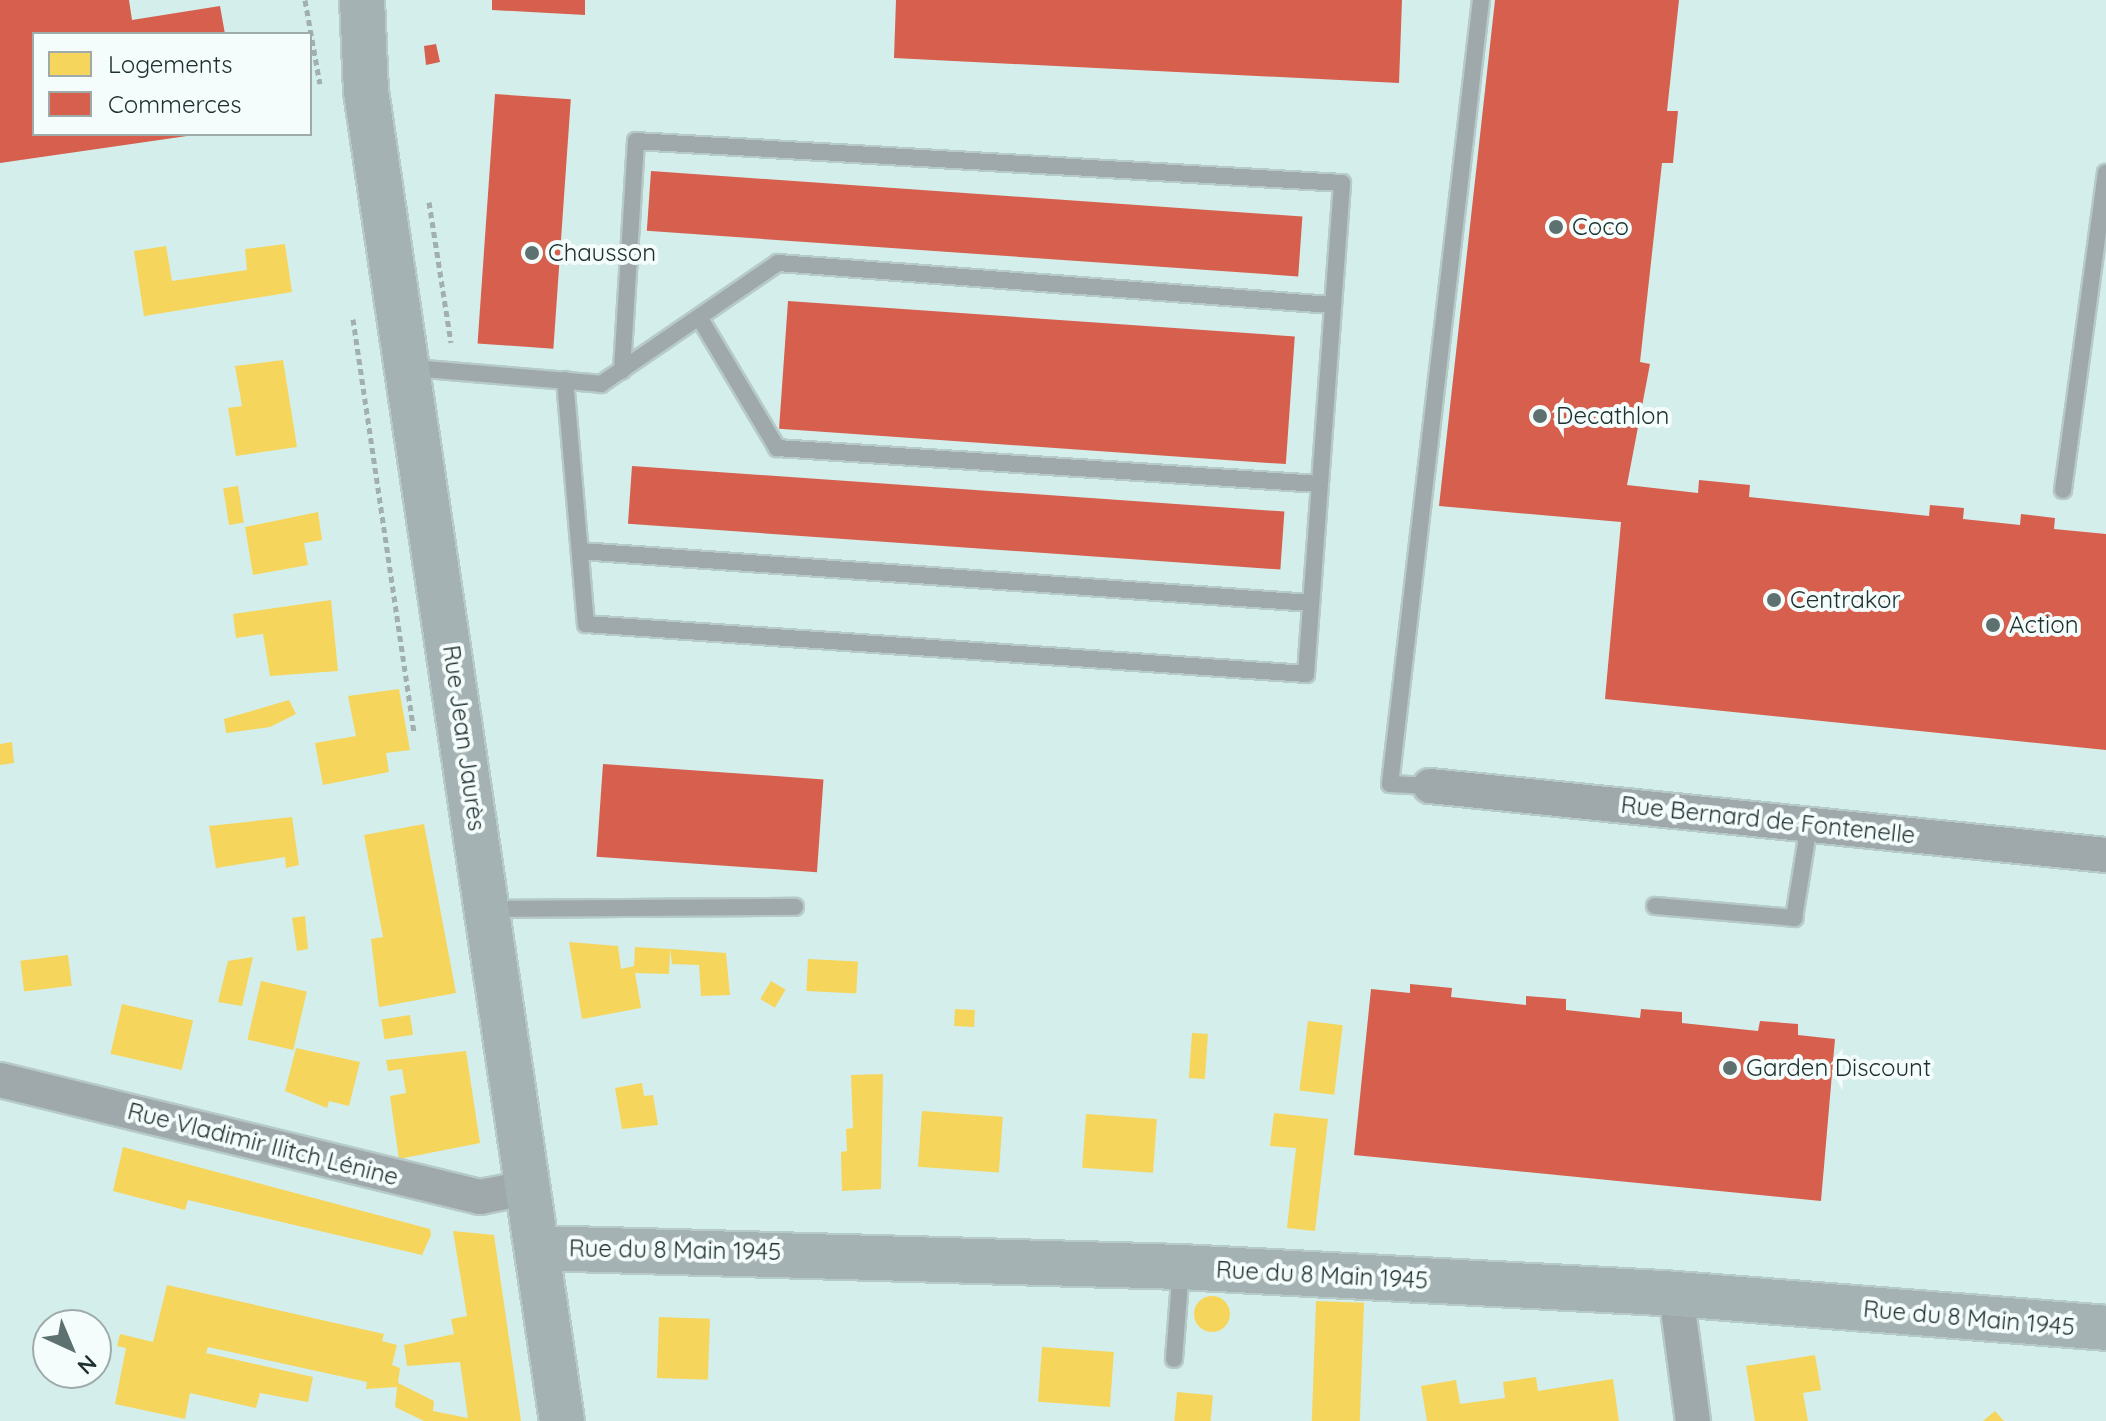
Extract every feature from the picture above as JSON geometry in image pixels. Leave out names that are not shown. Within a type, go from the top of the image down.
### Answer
[{"type":"main road","name":"Rue Jean Jaurès","points":[[340,0],[362,56]]},
{"type":"main road","name":"Rue Jean Jaurès","points":[[362,0],[362,56],[412,368],[526,1188],[562,1421]]},
{"type":"main road","name":"Rue du 8 Main 1945","points":[[537,1248],[1181,1267],[1676,1294],[2106,1328]]},
{"type":"street","name":"Rue Bernard de Fontenelle","points":[[1430,786],[2106,855]]},
{"type":"street","name":"Rue Vladimir Ilitch Lénine","points":[[0,1080],[480,1197],[526,1188]]},
{"type":"street","points":[[1676,1294],[1693,1421]]},
{"type":"lane","points":[[1430,786],[1390,784],[1481,0]]},
{"type":"lane","points":[[565,380],[586,624],[1306,674],[1342,183],[636,141],[622,371]]},
{"type":"lane","points":[[2063,490],[2098,295],[2106,173]]},
{"type":"lane","points":[[412,368],[601,384],[702,322],[778,263],[1332,305]]},
{"type":"lane","points":[[702,322],[777,448],[1319,484]]},
{"type":"lane","points":[[580,551],[1311,603]]},
{"type":"lane","points":[[1655,906],[1794,918],[1809,825]]},
{"type":"lane","points":[[488,909],[795,907]]},
{"type":"lane","points":[[1174,1359],[1181,1267]]},
{"type":"building: Logements","points":[[285,244],[292,292],[144,316],[134,251],[166,246],[172,281],[247,270],[245,249]]},
{"type":"building: Logements","points":[[283,360],[297,447],[236,456],[228,408],[242,406],[235,366]]},
{"type":"building: Logements","points":[[238,486],[244,523],[229,525],[223,488]]},
{"type":"building: Logements","points":[[318,512],[322,540],[304,543],[308,565],[253,575],[245,527]]},
{"type":"building: Logements","points":[[331,600],[338,671],[270,676],[263,634],[236,638],[233,614]]},
{"type":"building: Logements","points":[[399,689],[410,750],[386,753],[389,772],[323,785],[315,743],[356,736],[348,696]]},
{"type":"building: Logements","points":[[289,700],[296,714],[270,727],[226,733],[224,719]]},
{"type":"building: Logements","points":[[12,742],[14,763],[0,765],[0,744]]},
{"type":"building: Logements","points":[[292,817],[299,865],[286,868],[285,857],[216,868],[209,826]]},
{"type":"building: Logements","points":[[424,824],[456,993],[379,1007],[371,939],[383,937],[364,835]]},
{"type":"building: Logements","points":[[305,916],[308,949],[297,951],[292,918]]},
{"type":"building: Logements","points":[[569,942],[618,946],[621,969],[634,966],[635,947],[670,949],[669,974],[635,973],[641,1008],[582,1019]]},
{"type":"building: Logements","points":[[670,949],[726,953],[730,995],[701,996],[699,965],[672,964]]},
{"type":"building: Logements","points":[[68,955],[72,986],[24,992],[20,961]]},
{"type":"building: Logements","points":[[253,957],[242,1006],[218,1002],[228,961]]},
{"type":"building: Logements","points":[[808,959],[858,962],[856,994],[806,991]]},
{"type":"building: Logements","points":[[261,981],[307,992],[293,1050],[248,1039]]},
{"type":"building: Logements","points":[[771,981],[786,990],[775,1008],[760,999]]},
{"type":"building: Logements","points":[[122,1004],[193,1020],[182,1070],[111,1054]]},
{"type":"building: Logements","points":[[955,1009],[975,1010],[974,1027],[954,1026]]},
{"type":"building: Logements","points":[[410,1015],[413,1035],[384,1039],[381,1020]]},
{"type":"building: Logements","points":[[1308,1021],[1343,1025],[1334,1095],[1299,1090]]},
{"type":"building: Logements","points":[[1192,1033],[1208,1034],[1205,1079],[1189,1078]]},
{"type":"building: Logements","points":[[296,1048],[360,1062],[349,1106],[329,1101],[327,1108],[285,1091]]},
{"type":"building: Logements","points":[[466,1051],[480,1143],[399,1159],[390,1096],[406,1093],[402,1069],[388,1071],[386,1060]]},
{"type":"building: Logements","points":[[883,1074],[881,1189],[842,1191],[841,1152],[847,1151],[846,1129],[853,1128],[851,1075]]},
{"type":"building: Logements","points":[[642,1083],[644,1096],[653,1095],[658,1125],[622,1129],[615,1088]]},
{"type":"building: Logements","points":[[922,1111],[1003,1117],[999,1173],[918,1167]]},
{"type":"building: Logements","points":[[1274,1113],[1328,1119],[1315,1231],[1287,1228],[1296,1148],[1270,1146]]},
{"type":"building: Logements","points":[[1086,1114],[1157,1119],[1153,1173],[1082,1168]]},
{"type":"building: Logements","points":[[123,1147],[430,1229],[431,1235],[422,1255],[188,1200],[185,1210],[113,1191]]},
{"type":"building: Logements","points":[[453,1231],[494,1235],[521,1421],[424,1421],[395,1407],[397,1387],[366,1389],[367,1382],[208,1347],[206,1353],[313,1377],[308,1402],[260,1393],[256,1408],[190,1393],[185,1419],[115,1404],[126,1348],[117,1346],[120,1334],[153,1342],[167,1285],[384,1334],[382,1341],[397,1345],[392,1365],[400,1368],[398,1383],[434,1401],[433,1411],[468,1418],[460,1362],[407,1366],[404,1345],[454,1334],[451,1319],[467,1316]]},
{"type":"building: Logements","points":[[1212,1296],[1224,1302],[1230,1314],[1224,1326],[1212,1332],[1200,1326],[1194,1314],[1200,1302]]},
{"type":"building: Logements","points":[[1316,1301],[1364,1303],[1360,1421],[1312,1421]]},
{"type":"building: Logements","points":[[659,1317],[710,1319],[708,1380],[657,1378]]},
{"type":"building: Logements","points":[[1042,1347],[1114,1352],[1110,1407],[1038,1402]]},
{"type":"building: Logements","points":[[1815,1355],[1821,1390],[1803,1393],[1808,1421],[1755,1421],[1746,1366]]},
{"type":"building: Logements","points":[[1536,1377],[1538,1391],[1613,1379],[1619,1421],[1427,1421],[1421,1386],[1456,1380],[1460,1404],[1505,1398],[1503,1382]]},
{"type":"building: Logements","points":[[1177,1392],[1213,1395],[1211,1421],[1174,1421]]},
{"type":"building: Logements","points":[[1995,1411],[2004,1421],[1983,1421]]},
{"type":"building: Commerces","points":[[0,0],[129,0],[132,20],[220,6],[225,32],[32,32],[32,136],[187,136],[0,163]]},
{"type":"building: Commerces","points":[[492,0],[585,0],[585,15],[492,10]]},
{"type":"building: Commerces","points":[[896,0],[1402,0],[1399,83],[894,58]]},
{"type":"building: Commerces","points":[[1495,0],[1679,0],[1667,111],[1678,111],[1673,163],[1662,163],[1640,362],[1650,364],[1627,485],[1698,493],[1699,480],[1750,485],[1749,497],[1929,516],[1930,505],[1964,508],[1963,519],[2020,525],[2021,514],[2055,518],[2054,529],[2106,534],[2106,750],[1605,699],[1621,522],[1439,506]]},
{"type":"building: Commerces","points":[[436,44],[440,62],[426,65],[424,46]]},
{"type":"building: Commerces","points":[[495,94],[571,99],[553,349],[478,343]]},
{"type":"building: Commerces","points":[[651,171],[1302,217],[1298,276],[647,231]]},
{"type":"building: Commerces","points":[[788,301],[1295,336],[1286,464],[779,429]]},
{"type":"building: Commerces","points":[[632,466],[1284,512],[1280,569],[628,524]]},
{"type":"building: Commerces","points":[[603,764],[823,779],[817,872],[597,857]]},
{"type":"building: Commerces","points":[[1410,984],[1452,988],[1451,997],[1526,1005],[1526,996],[1566,999],[1566,1010],[1640,1018],[1641,1009],[1682,1012],[1682,1023],[1758,1031],[1760,1021],[1798,1024],[1798,1035],[1835,1039],[1821,1201],[1354,1155],[1371,989],[1410,993]]},
{"type":"place","name":"Coco","points":[[1556,227]]},
{"type":"place","name":"Chausson","points":[[532,253]]},
{"type":"place","name":"Decathlon","points":[[1540,416]]},
{"type":"place","name":"Centrakor","points":[[1774,600]]},
{"type":"place","name":"Action","points":[[1993,625]]},
{"type":"place","name":"Garden Discount","points":[[1730,1068]]}]
